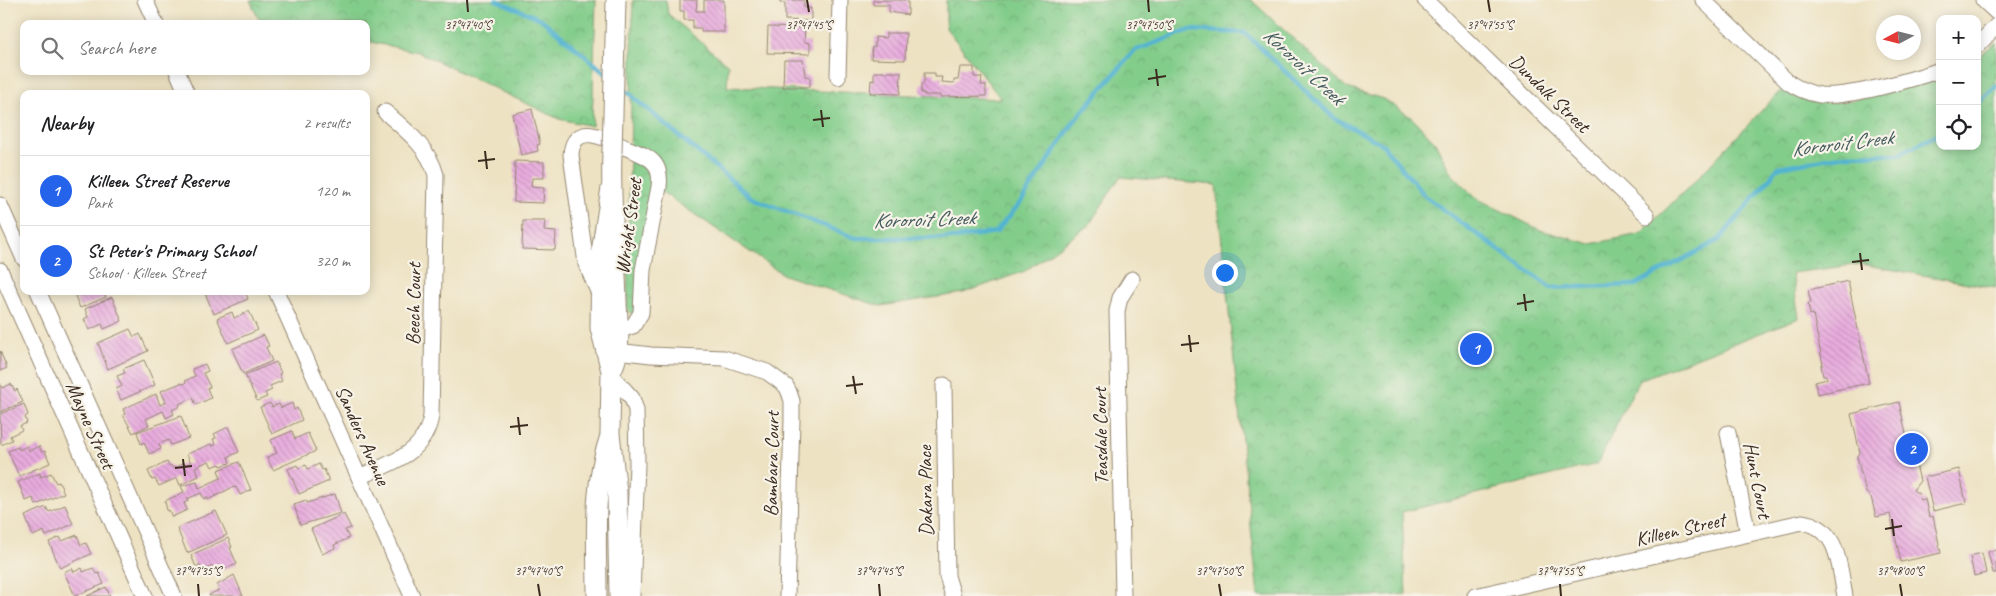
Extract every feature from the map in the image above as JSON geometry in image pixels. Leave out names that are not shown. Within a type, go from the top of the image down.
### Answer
[{"type":"street","points":[[145,0],[154,20]]},
{"type":"street","name":"Wright Street","points":[[616,0],[611,188],[618,327],[612,350],[610,434],[617,492],[619,596]]},
{"type":"street","points":[[838,77],[840,0]]},
{"type":"street","name":"Dundalk Street","points":[[1425,0],[1647,215]]},
{"type":"street","points":[[1703,0],[1788,82],[1801,90],[1819,95],[1834,96],[1857,92],[1936,71]]},
{"type":"street","points":[[1983,0],[1996,12]]},
{"type":"street","points":[[1981,42],[1996,26]]},
{"type":"street","points":[[179,75],[185,90]]},
{"type":"street","name":"Beech Court","points":[[360,477],[411,452],[426,434],[431,416],[436,175],[422,147],[385,112]]},
{"type":"street","name":"Wright Street","points":[[600,298],[586,264],[571,154],[572,148],[578,139],[593,134],[646,157],[654,162],[659,172],[659,187],[643,270],[640,312],[633,326],[624,329],[618,327]]},
{"type":"street","name":"Wright Street","points":[[611,188],[601,252],[600,328],[612,350]]},
{"type":"street","points":[[0,205],[20,250]]},
{"type":"street","name":"Mayne Street","points":[[0,270],[145,596]]},
{"type":"street","name":"Teasdale Court","points":[[1123,596],[1117,311],[1120,298],[1132,279]]},
{"type":"street","name":"Mayne Street","points":[[40,295],[174,596]]},
{"type":"street","name":"Sanders Avenue","points":[[278,295],[412,596]]},
{"type":"street","points":[[600,298],[618,327]]},
{"type":"street","name":"Bambara Court","points":[[612,350],[652,355],[724,358],[766,372],[786,386],[792,401],[787,596]]},
{"type":"street","name":"Bambara Court","points":[[611,373],[628,362],[652,355]]},
{"type":"street","points":[[611,373],[632,398],[636,410],[637,464],[632,596]]},
{"type":"street","name":"Dakara Place","points":[[944,385],[947,576],[952,596]]},
{"type":"street","name":"Hunt Court","points":[[1728,433],[1748,534]]},
{"type":"street","name":"Wright Street","points":[[597,596],[598,490],[602,463],[610,434]]},
{"type":"street","name":"Killeen Street","points":[[1475,596],[1802,522],[1817,526],[1826,532],[1833,544],[1845,596]]},
{"type":"green space","points":[[250,0],[596,0],[592,126],[559,119],[418,52],[370,42],[370,20],[267,20],[258,18]]},
{"type":"green space","points":[[633,0],[666,0],[668,14],[728,65],[727,87],[1001,99],[946,28],[946,0],[1251,0],[1347,88],[1383,99],[1411,117],[1435,142],[1450,172],[1476,198],[1540,230],[1591,244],[1640,234],[1693,183],[1782,89],[1803,100],[1817,103],[1833,102],[1890,92],[1936,79],[1936,150],[1981,150],[1981,55],[1996,42],[1996,288],[1861,264],[1792,273],[1799,318],[1639,380],[1597,464],[1402,512],[1406,594],[1388,596],[1258,596],[1216,185],[1120,177],[1089,225],[1025,271],[963,293],[880,306],[784,275],[653,186],[635,310],[632,314],[627,310]]},
{"type":"building","points":[[680,0],[697,0],[696,11],[704,11],[704,0],[724,0],[724,32],[701,32],[701,28],[693,28],[693,20],[684,20],[684,11],[680,11]]},
{"type":"building","points":[[780,0],[804,0],[804,8],[811,8],[811,21],[785,20],[785,3],[780,3]]},
{"type":"building","points":[[873,0],[908,0],[908,15],[889,12],[889,5],[873,5]]},
{"type":"building","points":[[768,27],[805,28],[804,42],[810,43],[810,54],[767,53]]},
{"type":"building","points":[[886,33],[906,33],[905,60],[871,59],[872,47],[875,47],[875,37],[886,38]]},
{"type":"building","points":[[784,60],[803,60],[805,76],[810,77],[810,87],[783,87]]},
{"type":"building","points":[[960,67],[974,67],[974,77],[982,77],[981,85],[986,85],[986,96],[940,97],[940,95],[924,95],[924,93],[921,93],[921,84],[924,84],[924,73],[935,73],[935,77],[942,77],[941,82],[954,83],[954,80],[958,80]]},
{"type":"building","points":[[874,72],[901,72],[900,94],[870,93],[871,80],[874,81]]},
{"type":"building","points":[[532,109],[540,144],[537,145],[538,151],[521,155],[512,114]]},
{"type":"building","points":[[515,161],[544,162],[544,178],[532,178],[531,187],[544,188],[543,203],[514,202]]},
{"type":"building","points":[[523,221],[545,221],[544,231],[556,232],[555,250],[522,249]]},
{"type":"building","points":[[1848,281],[1869,383],[1817,394],[1815,382],[1827,379],[1826,376],[1823,376],[1821,365],[1823,365],[1813,314],[1810,315],[1808,303],[1811,303],[1808,290]]},
{"type":"building","points":[[105,295],[106,297],[80,308],[75,296]]},
{"type":"building","points":[[206,295],[246,295],[248,299],[214,314]]},
{"type":"building","points":[[112,297],[122,321],[104,329],[102,324],[89,330],[84,319],[88,317],[85,309]]},
{"type":"building","points":[[249,311],[258,330],[228,343],[217,318],[232,312],[234,318]]},
{"type":"building","points":[[130,329],[134,337],[140,334],[148,351],[108,369],[98,343]]},
{"type":"building","points":[[264,335],[269,346],[266,347],[272,361],[243,374],[232,349]]},
{"type":"building","points":[[0,351],[7,368],[0,371]]},
{"type":"building","points":[[144,360],[155,385],[121,400],[116,389],[122,386],[117,376],[125,373],[123,369]]},
{"type":"building","points":[[276,362],[282,381],[270,386],[272,390],[265,393],[267,397],[257,401],[245,375]]},
{"type":"building","points":[[205,364],[208,371],[203,373],[210,387],[207,388],[211,398],[196,405],[193,398],[179,404],[180,406],[172,410],[174,414],[166,418],[163,411],[146,419],[149,425],[133,433],[123,415],[125,414],[123,409],[156,394],[160,405],[166,402],[161,391],[181,383],[186,383],[185,381],[195,376],[192,369]]},
{"type":"building","points":[[0,383],[2,388],[11,384],[15,391],[17,389],[23,402],[0,412]]},
{"type":"building","points":[[1899,402],[1908,443],[1911,444],[1920,481],[1913,490],[1919,494],[1920,500],[1925,499],[1929,517],[1933,516],[1941,553],[1901,562],[1890,514],[1876,517],[1871,497],[1866,493],[1857,457],[1860,453],[1851,414]]},
{"type":"building","points":[[270,403],[272,407],[279,404],[281,408],[292,403],[294,410],[297,408],[302,420],[272,434],[260,407]]},
{"type":"building","points":[[24,404],[28,415],[25,417],[27,423],[20,426],[22,430],[10,436],[12,440],[1,445],[0,414]]},
{"type":"building","points":[[181,416],[189,438],[171,445],[169,440],[159,444],[161,449],[149,454],[144,442],[141,444],[137,432]]},
{"type":"building","points":[[228,427],[239,452],[228,457],[230,463],[212,467],[209,461],[195,467],[199,476],[180,485],[177,478],[159,486],[155,479],[152,480],[148,471],[167,462],[173,468],[184,463],[185,465],[191,463],[187,454],[211,444],[212,446],[216,445],[213,439],[216,438],[214,434]]},
{"type":"building","points":[[292,431],[295,439],[308,433],[316,451],[273,470],[267,457],[277,453],[271,440]]},
{"type":"building","points":[[27,446],[29,451],[39,446],[42,452],[45,451],[50,463],[19,476],[8,451],[18,447],[19,450]]},
{"type":"building","points":[[239,462],[251,490],[240,495],[236,487],[231,488],[208,500],[207,497],[204,499],[201,493],[187,499],[188,501],[184,503],[187,510],[172,517],[169,510],[167,511],[165,501],[184,492],[181,486],[197,482],[199,488],[221,478],[218,470]]},
{"type":"building","points":[[319,464],[322,470],[324,469],[329,481],[299,494],[288,469],[297,465],[299,468],[306,465],[308,469]]},
{"type":"building","points":[[1959,469],[1966,503],[1933,511],[1925,477]]},
{"type":"building","points":[[40,473],[41,477],[51,473],[56,483],[59,482],[64,493],[36,505],[33,498],[26,501],[18,482]]},
{"type":"building","points":[[335,494],[341,513],[300,525],[294,504],[306,500],[307,503]]},
{"type":"building","points":[[65,505],[73,524],[46,536],[44,531],[33,536],[25,516],[46,507],[49,512]]},
{"type":"building","points":[[216,511],[227,535],[187,553],[177,528]]},
{"type":"building","points":[[344,514],[351,528],[345,530],[349,538],[334,545],[335,548],[322,554],[311,529]]},
{"type":"building","points":[[77,535],[81,545],[86,543],[91,554],[60,568],[49,542],[60,537],[62,541]]},
{"type":"building","points":[[228,538],[237,564],[223,570],[222,567],[214,570],[213,566],[202,571],[199,565],[196,567],[191,555]]},
{"type":"building","points":[[1996,550],[1996,573],[1993,573],[1988,552]]},
{"type":"building","points":[[1982,553],[1986,573],[1974,576],[1970,556]]},
{"type":"building","points":[[72,568],[74,572],[82,568],[83,572],[93,568],[96,574],[99,573],[104,584],[75,596],[64,572]]},
{"type":"building","points":[[234,575],[243,596],[209,596],[219,590],[217,585]]},
{"type":"building","points":[[106,587],[110,596],[87,596]]},
{"type":"waterway","name":"Kororoit Creek","points":[[496,0],[541,19],[608,75]]},
{"type":"waterway","name":"Kororoit Creek","points":[[619,85],[752,198],[856,238],[957,238],[996,232],[1020,203],[1076,119],[1134,51],[1190,30],[1245,33],[1334,118],[1382,144],[1426,197],[1551,288],[1635,285],[1719,240],[1779,167],[1845,155],[1899,154],[1936,135]]},
{"type":"waterway","name":"Kororoit Creek","points":[[1981,100],[1996,86]]},
{"type":"place","name":"Killeen Street Reserve","points":[[1476,349]]},
{"type":"place","name":"St Peter's Primary School","points":[[1912,449]]}]
